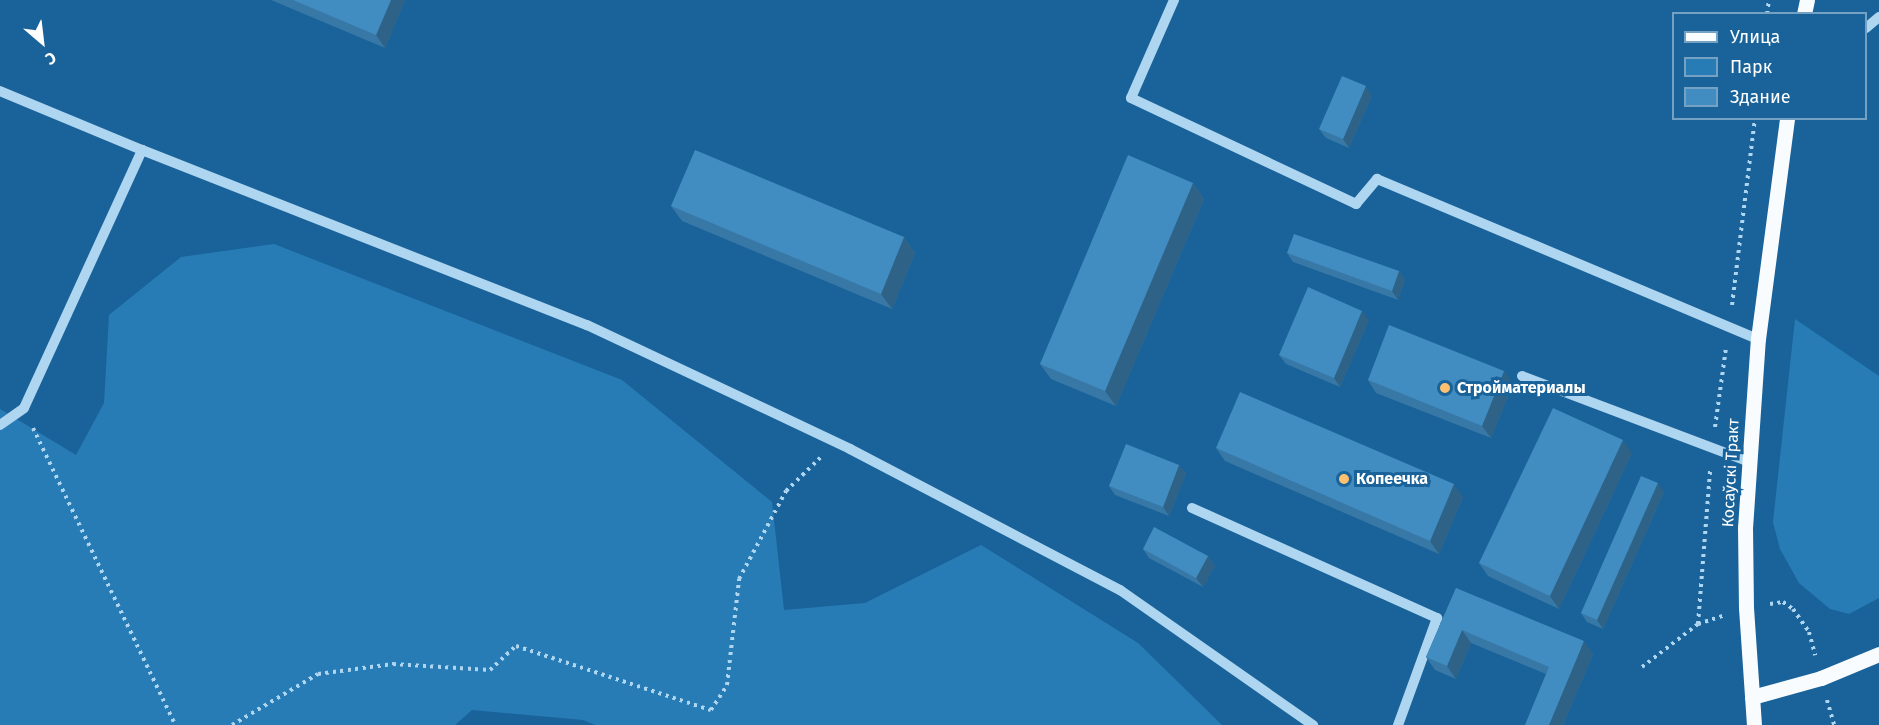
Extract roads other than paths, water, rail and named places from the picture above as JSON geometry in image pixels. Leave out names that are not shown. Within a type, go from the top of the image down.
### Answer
[{"type":"main road","name":"Косаўскі Тракт","points":[[1754,725],[1745,528],[1758,339],[1787,120]]},
{"type":"main road","points":[[1752,697],[1821,678],[1879,654]]},
{"type":"lane","points":[[1174,0],[1131,98],[1356,204],[1377,179],[1758,339]]},
{"type":"lane","points":[[1867,27],[1879,17]]},
{"type":"lane","points":[[0,91],[142,150],[587,325],[837,442],[1120,590],[1313,725]]},
{"type":"lane","points":[[0,425],[24,408],[142,150]]},
{"type":"lane","points":[[1522,376],[1749,462]]},
{"type":"lane","points":[[1192,508],[1437,618],[1398,725]]},
{"type":"place","name":"Стройматериалы","points":[[1445,388]]},
{"type":"place","name":"Копеечка","points":[[1344,479]]}]
